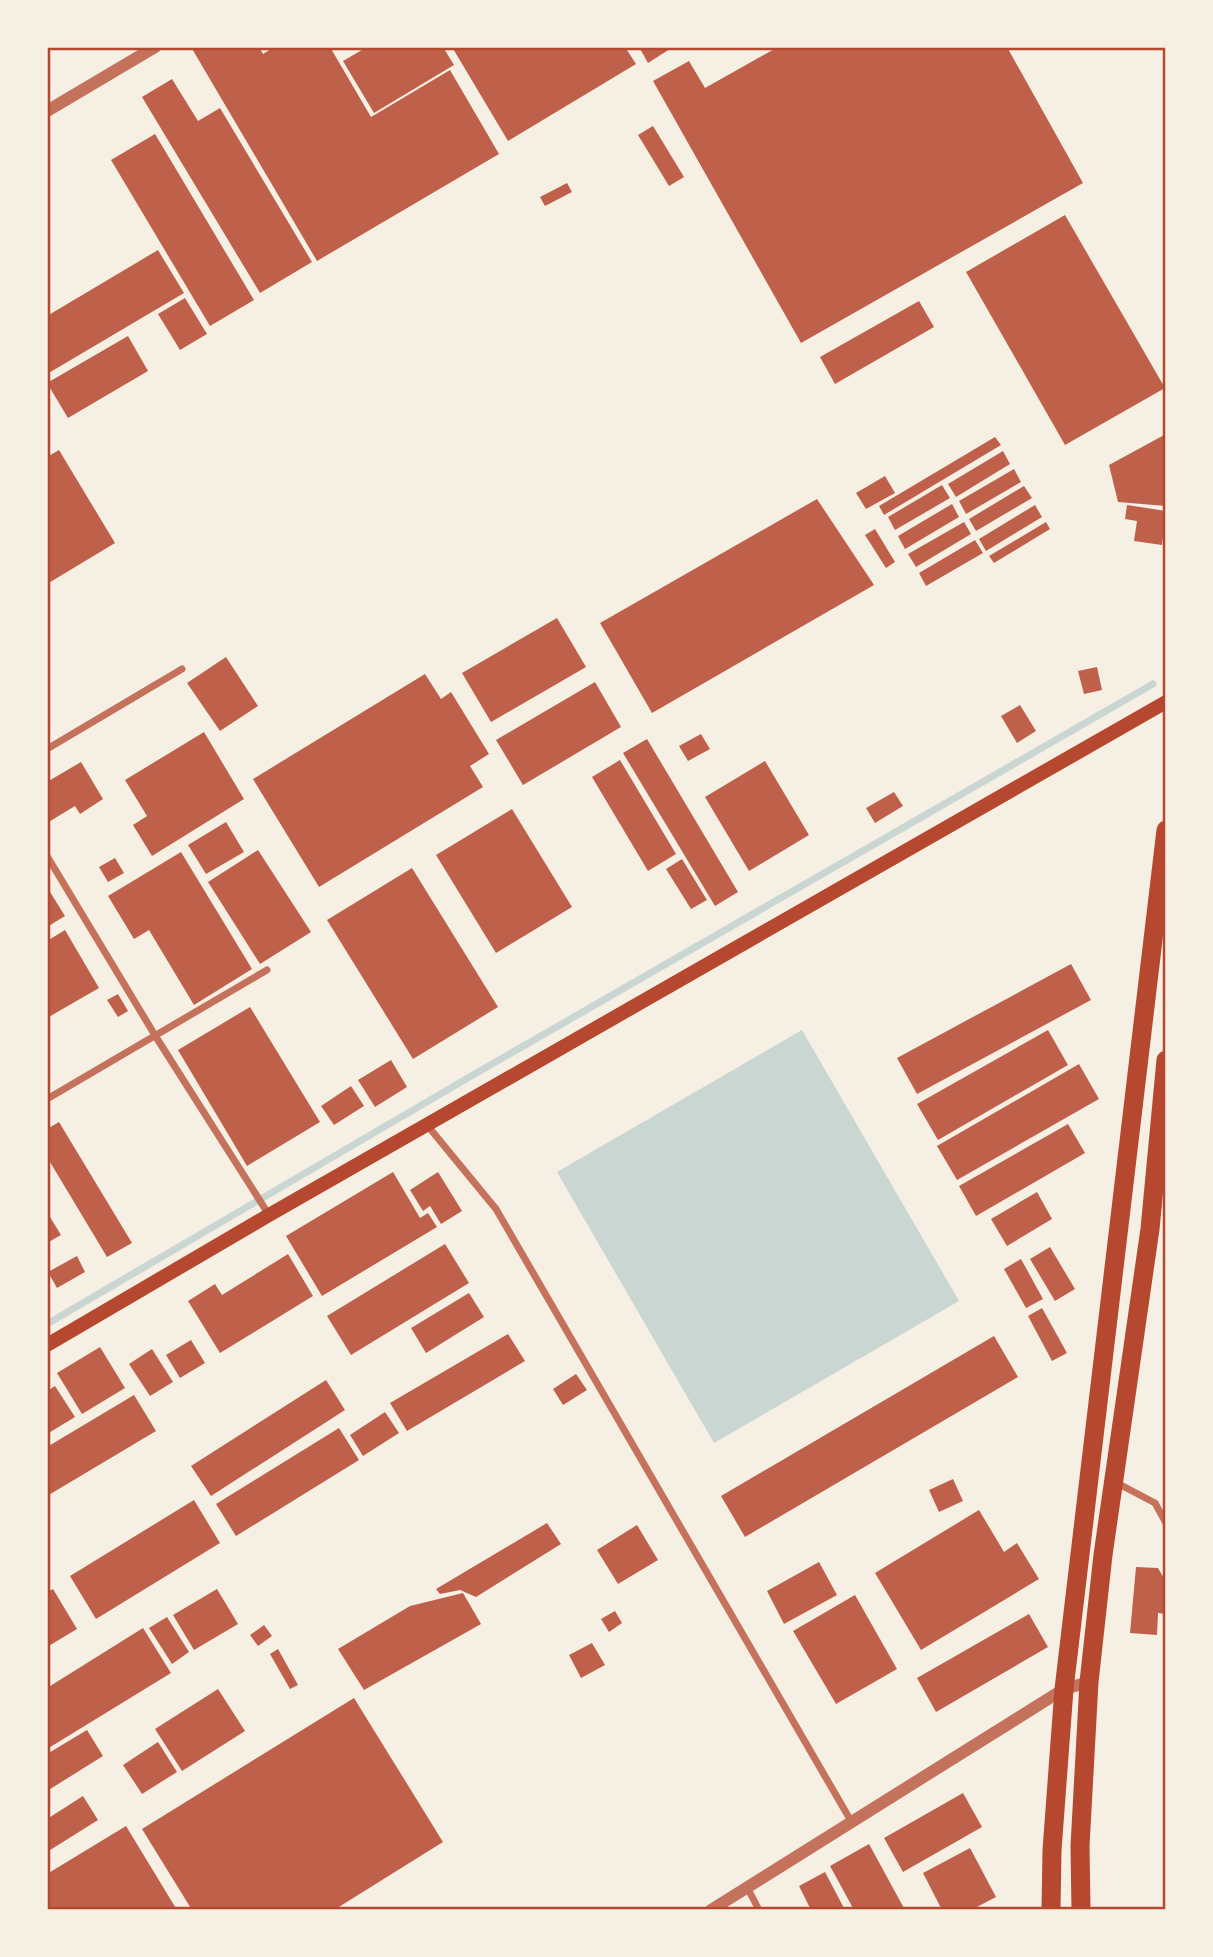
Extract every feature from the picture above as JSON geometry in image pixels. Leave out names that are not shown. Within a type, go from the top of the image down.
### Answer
[{"type":"highway","points":[[1051,1910],[1052,1850],[1064,1689],[1166,830]]},
{"type":"highway","points":[[1081,1910],[1080,1846],[1088,1682],[1113,1481],[1150,1229],[1166,1060]]},
{"type":"main road","points":[[47,1345],[265,1210],[426,1125],[1166,702]]},
{"type":"street","points":[[47,111],[155,47]]},
{"type":"street","points":[[47,749],[182,669]]},
{"type":"street","points":[[47,856],[265,1210]]},
{"type":"street","points":[[47,1099],[267,970]]},
{"type":"street","points":[[426,1125],[496,1209],[851,1821]]},
{"type":"street","points":[[1113,1481],[1155,1503],[1166,1522]]},
{"type":"street","points":[[711,1910],[1064,1689],[1088,1682]]},
{"type":"street","points":[[747,1887],[760,1910]]},
{"type":"shaded area","points":[[802,1030],[959,1301],[714,1443],[557,1172]]},
{"type":"building","points":[[191,47],[259,47],[263,54],[274,47],[330,47],[371,117],[450,70],[499,154],[317,261]]},
{"type":"building","points":[[367,47],[443,47],[454,65],[374,113],[343,61]]},
{"type":"building","points":[[452,47],[625,47],[636,64],[508,141]]},
{"type":"building","points":[[639,47],[673,47],[648,63]]},
{"type":"building","points":[[778,47],[1007,47],[1083,183],[801,343],[653,81],[689,61],[705,88]]},
{"type":"building","points":[[172,79],[198,121],[220,108],[312,262],[260,293],[142,97]]},
{"type":"building","points":[[653,126],[684,177],[669,186],[638,135]]},
{"type":"building","points":[[155,134],[254,300],[210,326],[111,160]]},
{"type":"building","points":[[567,183],[572,192],[545,206],[540,197]]},
{"type":"building","points":[[1065,215],[1165,388],[1065,445],[966,272]]},
{"type":"building","points":[[158,250],[184,293],[47,374],[47,316]]},
{"type":"building","points":[[185,298],[207,334],[180,350],[158,314]]},
{"type":"building","points":[[919,301],[934,327],[835,384],[820,357]]},
{"type":"building","points":[[128,336],[148,371],[68,418],[47,383]]},
{"type":"building","points":[[1166,434],[1166,506],[1118,502],[1109,465]]},
{"type":"building","points":[[995,437],[1001,445],[884,515],[879,506]]},
{"type":"building","points":[[59,450],[115,543],[47,584],[47,457]]},
{"type":"building","points":[[1003,451],[1010,464],[956,497],[948,484]]},
{"type":"building","points":[[1014,469],[1021,482],[966,514],[959,501]]},
{"type":"building","points":[[885,476],[895,493],[866,509],[856,493]]},
{"type":"building","points":[[942,485],[950,498],[895,530],[888,517]]},
{"type":"building","points":[[1024,486],[1032,498],[976,531],[969,519]]},
{"type":"building","points":[[817,499],[874,585],[652,713],[600,623]]},
{"type":"building","points":[[952,504],[959,517],[905,549],[898,536]]},
{"type":"building","points":[[1035,505],[1042,517],[986,551],[979,539]]},
{"type":"building","points":[[1127,505],[1166,511],[1162,545],[1134,541],[1137,521],[1125,519]]},
{"type":"building","points":[[964,522],[971,534],[916,567],[908,554]]},
{"type":"building","points":[[1046,522],[1050,529],[994,563],[989,556]]},
{"type":"building","points":[[875,529],[895,562],[886,568],[865,535]]},
{"type":"building","points":[[975,540],[983,553],[926,586],[919,573]]},
{"type":"building","points":[[557,618],[586,667],[491,722],[462,673]]},
{"type":"building","points":[[226,657],[258,706],[220,731],[187,683]]},
{"type":"building","points":[[1097,667],[1102,690],[1084,694],[1078,671]]},
{"type":"building","points":[[425,674],[441,699],[451,692],[489,754],[470,766],[483,787],[319,887],[253,779]]},
{"type":"building","points":[[595,682],[621,727],[523,785],[496,740]]},
{"type":"building","points":[[1020,705],[1036,731],[1017,743],[1001,716]]},
{"type":"building","points":[[204,732],[244,799],[152,856],[133,825],[147,816],[125,780]]},
{"type":"building","points":[[701,734],[710,749],[688,761],[679,746]]},
{"type":"building","points":[[647,739],[738,892],[715,906],[623,753]]},
{"type":"building","points":[[620,760],[676,854],[648,871],[592,777]]},
{"type":"building","points":[[765,761],[809,835],[749,871],[705,797]]},
{"type":"building","points":[[81,762],[103,799],[80,814],[75,806],[47,823],[47,782]]},
{"type":"building","points":[[894,792],[903,806],[875,823],[866,808]]},
{"type":"building","points":[[512,809],[572,907],[496,953],[436,855]]},
{"type":"building","points":[[226,822],[244,852],[206,874],[188,845]]},
{"type":"building","points":[[258,850],[311,932],[260,964],[208,882]]},
{"type":"building","points":[[181,852],[252,969],[194,1005],[149,930],[134,939],[108,896]]},
{"type":"building","points":[[115,858],[124,873],[108,882],[99,867]]},
{"type":"building","points":[[682,859],[707,900],[691,909],[666,869]]},
{"type":"building","points":[[412,868],[498,1007],[413,1059],[327,920]]},
{"type":"building","points":[[47,887],[65,916],[47,927]]},
{"type":"building","points":[[65,930],[99,988],[47,1018],[47,941]]},
{"type":"building","points":[[1071,964],[1091,1000],[917,1094],[897,1058]]},
{"type":"building","points":[[118,994],[128,1011],[118,1017],[107,1000]]},
{"type":"building","points":[[250,1007],[320,1122],[247,1166],[178,1050]]},
{"type":"building","points":[[1048,1030],[1068,1065],[938,1140],[917,1104]]},
{"type":"building","points":[[391,1060],[407,1087],[375,1107],[358,1080]]},
{"type":"building","points":[[1079,1064],[1099,1099],[957,1180],[937,1146]]},
{"type":"building","points":[[351,1086],[364,1106],[334,1125],[321,1106]]},
{"type":"building","points":[[59,1122],[132,1243],[107,1257],[47,1157],[47,1129]]},
{"type":"building","points":[[1068,1124],[1085,1153],[976,1216],[959,1186]]},
{"type":"building","points":[[393,1172],[420,1218],[428,1213],[437,1227],[322,1296],[286,1236]]},
{"type":"building","points":[[438,1172],[462,1211],[441,1224],[430,1206],[423,1211],[410,1190]]},
{"type":"building","points":[[1037,1192],[1052,1219],[1007,1246],[991,1219]]},
{"type":"building","points":[[47,1212],[61,1235],[47,1243]]},
{"type":"building","points":[[445,1244],[469,1283],[351,1355],[327,1316]]},
{"type":"building","points":[[1050,1247],[1075,1289],[1055,1301],[1030,1259]]},
{"type":"building","points":[[288,1254],[313,1296],[220,1353],[188,1301],[215,1284],[222,1295]]},
{"type":"building","points":[[77,1256],[85,1272],[57,1288],[48,1272]]},
{"type":"building","points":[[1021,1259],[1043,1299],[1026,1308],[1004,1269]]},
{"type":"building","points":[[469,1293],[484,1317],[426,1353],[411,1328]]},
{"type":"building","points":[[1042,1308],[1067,1353],[1052,1361],[1028,1316]]},
{"type":"building","points":[[508,1334],[525,1361],[407,1431],[390,1403]]},
{"type":"building","points":[[994,1336],[1018,1377],[745,1537],[721,1496]]},
{"type":"building","points":[[191,1340],[205,1363],[180,1378],[166,1355]]},
{"type":"building","points":[[100,1347],[125,1388],[82,1414],[57,1373]]},
{"type":"building","points":[[152,1349],[173,1382],[150,1396],[129,1364]]},
{"type":"building","points":[[576,1374],[587,1390],[563,1405],[553,1389]]},
{"type":"building","points":[[326,1380],[345,1410],[211,1496],[191,1466]]},
{"type":"building","points":[[55,1386],[75,1417],[47,1434],[47,1391]]},
{"type":"building","points":[[134,1395],[156,1431],[47,1496],[47,1447]]},
{"type":"building","points":[[385,1412],[399,1433],[363,1456],[350,1435]]},
{"type":"building","points":[[339,1428],[359,1460],[236,1536],[216,1504]]},
{"type":"building","points":[[953,1479],[963,1501],[939,1512],[929,1490]]},
{"type":"building","points":[[194,1500],[220,1543],[96,1619],[70,1576]]},
{"type":"building","points":[[979,1510],[1004,1552],[1017,1543],[1039,1579],[921,1650],[875,1573]]},
{"type":"building","points":[[547,1523],[561,1544],[476,1597],[460,1590],[440,1594],[436,1589]]},
{"type":"building","points":[[637,1525],[658,1560],[618,1584],[597,1550]]},
{"type":"building","points":[[819,1562],[837,1595],[784,1624],[767,1591]]},
{"type":"building","points":[[1136,1567],[1158,1568],[1166,1582],[1166,1614],[1158,1613],[1157,1635],[1130,1633]]},
{"type":"building","points":[[53,1589],[77,1629],[47,1647],[47,1592]]},
{"type":"building","points":[[217,1589],[238,1624],[194,1650],[173,1615]]},
{"type":"building","points":[[463,1593],[481,1624],[364,1690],[338,1649],[410,1606]]},
{"type":"building","points":[[855,1595],[897,1669],[836,1704],[793,1631]]},
{"type":"building","points":[[615,1611],[622,1623],[609,1632],[601,1619]]},
{"type":"building","points":[[1029,1614],[1048,1647],[936,1712],[917,1678]]},
{"type":"building","points":[[167,1617],[189,1652],[172,1664],[149,1628]]},
{"type":"building","points":[[264,1625],[272,1636],[258,1646],[250,1635]]},
{"type":"building","points":[[143,1628],[171,1673],[47,1749],[47,1688]]},
{"type":"building","points":[[592,1643],[605,1665],[581,1678],[569,1655]]},
{"type":"building","points":[[278,1649],[298,1685],[290,1689],[270,1654]]},
{"type":"building","points":[[218,1689],[245,1731],[182,1771],[155,1729]]},
{"type":"building","points":[[354,1698],[443,1842],[334,1910],[192,1910],[142,1829]]},
{"type":"building","points":[[87,1730],[103,1756],[47,1791],[47,1754]]},
{"type":"building","points":[[158,1742],[177,1772],[142,1794],[123,1765]]},
{"type":"building","points":[[963,1793],[982,1827],[903,1872],[884,1838]]},
{"type":"building","points":[[83,1796],[98,1820],[47,1852],[47,1819]]},
{"type":"building","points":[[126,1826],[177,1910],[47,1910],[47,1874]]},
{"type":"building","points":[[869,1844],[905,1910],[854,1910],[830,1866]]},
{"type":"building","points":[[970,1848],[996,1897],[971,1910],[942,1910],[923,1873]]},
{"type":"building","points":[[825,1872],[845,1910],[811,1910],[799,1886]]},
{"type":"waterway","points":[[47,1324],[466,1079],[1153,684]]}]
